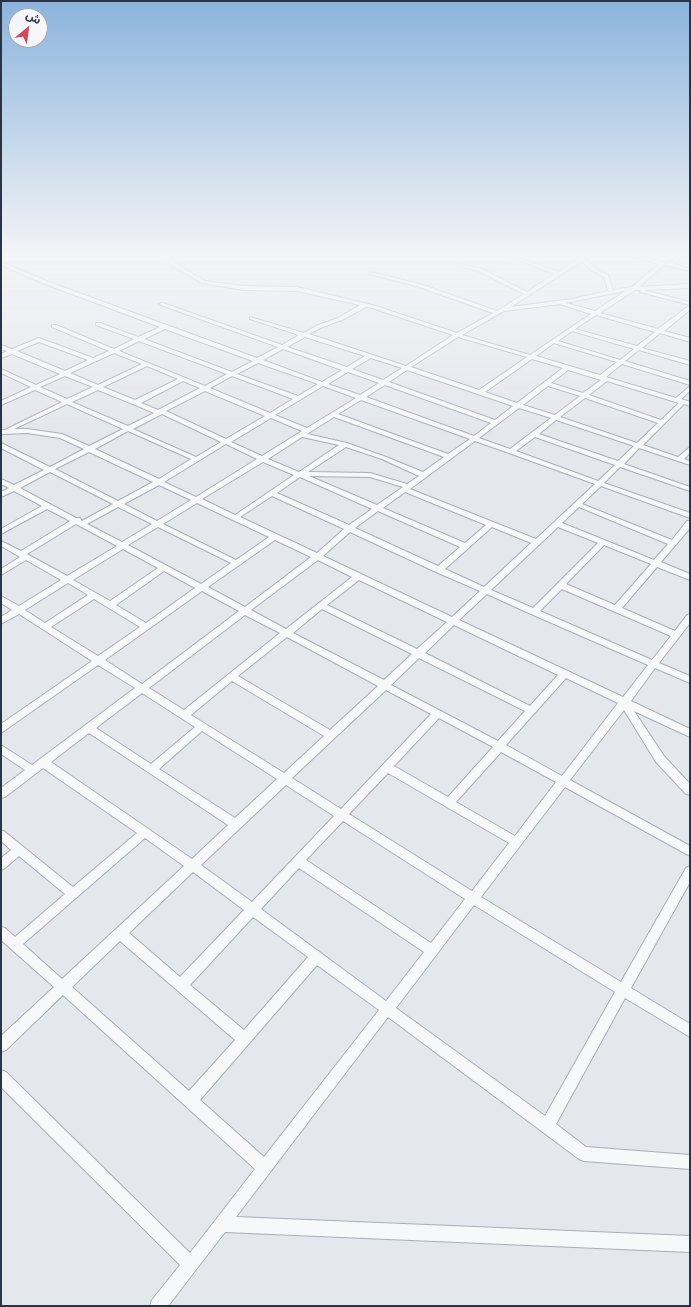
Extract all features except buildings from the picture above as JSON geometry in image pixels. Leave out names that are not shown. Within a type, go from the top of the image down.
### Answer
[{"type":"street","points":[[135,316],[690,516]]},
{"type":"street","points":[[195,316],[496,422]]},
{"type":"street","points":[[1,495],[206,389],[318,327],[345,316]]},
{"type":"street","points":[[399,316],[457,335],[683,402]]},
{"type":"street","points":[[1,621],[334,415],[457,335],[491,316]]},
{"type":"street","points":[[481,392],[590,316]]},
{"type":"street","points":[[605,316],[690,340]]},
{"type":"street","points":[[511,452],[554,417],[583,396],[678,316]]},
{"type":"street","points":[[252,318],[481,392],[690,463]]},
{"type":"street","points":[[98,324],[299,399]]},
{"type":"street","points":[[54,326],[115,350],[271,416],[305,433],[345,444],[384,458],[423,475]]},
{"type":"street","points":[[1,403],[165,327]]},
{"type":"street","points":[[570,329],[690,363]]},
{"type":"street","points":[[1,356],[39,340],[92,360]]},
{"type":"street","points":[[553,341],[690,383]]},
{"type":"street","points":[[1,347],[63,374],[161,412],[263,459],[465,546]]},
{"type":"street","points":[[1,572],[24,555],[80,522],[119,504],[160,481],[370,356]]},
{"type":"street","points":[[2,433],[147,364]]},
{"type":"street","points":[[1,794],[318,556],[349,529],[496,422],[568,367]]},
{"type":"street","points":[[1,371],[128,430],[196,459]]},
{"type":"street","points":[[135,403],[183,379]]},
{"type":"street","points":[[546,383],[662,422]]},
{"type":"street","points":[[1,1045],[452,620],[599,484],[683,402],[690,388]]},
{"type":"street","points":[[334,415],[449,456]]},
{"type":"street","points":[[2,433],[28,431],[62,436],[160,481],[690,733]]},
{"type":"street","points":[[533,434],[690,489]]},
{"type":"street","points":[[236,517],[345,444]]},
{"type":"street","points":[[1,445],[236,563]]},
{"type":"street","points":[[680,459],[690,449]]},
{"type":"street","points":[[300,474],[370,475],[406,488],[536,542]]},
{"type":"street","points":[[1,481],[246,610],[564,781],[690,851]]},
{"type":"street","points":[[272,493],[439,570],[690,680]]},
{"type":"street","points":[[577,504],[673,543]]},
{"type":"street","points":[[1,532],[48,505]]},
{"type":"street","points":[[616,609],[690,523]]},
{"type":"street","points":[[439,570],[490,524]]},
{"type":"street","points":[[556,524],[690,577]]},
{"type":"street","points":[[1,729],[275,536]]},
{"type":"street","points":[[534,612],[603,542]]},
{"type":"street","points":[[1,543],[146,626]]},
{"type":"street","points":[[110,605],[165,567]]},
{"type":"street","points":[[184,715],[358,576]]},
{"type":"street","points":[[561,585],[616,609],[678,632],[690,633]]},
{"type":"street","points":[[45,627],[94,595]]},
{"type":"street","points":[[1,599],[473,898],[690,1031]]},
{"type":"street","points":[[321,605],[531,710]]},
{"type":"street","points":[[158,1306],[564,781],[652,664],[690,617]]},
{"type":"street","points":[[449,803],[564,674]]},
{"type":"street","points":[[232,677],[330,735]]},
{"type":"street","points":[[624,702],[660,759],[690,791]]},
{"type":"street","points":[[181,985],[341,814],[438,714]]},
{"type":"street","points":[[152,769],[202,726]]},
{"type":"street","points":[[89,728],[236,824]]},
{"type":"street","points":[[1,749],[32,770]]},
{"type":"street","points":[[43,762],[192,865],[584,1154],[690,1162]]},
{"type":"street","points":[[387,767],[516,842]]},
{"type":"street","points":[[15,944],[145,832]]},
{"type":"street","points":[[1,835],[73,894]]},
{"type":"street","points":[[1,865],[19,850]]},
{"type":"street","points":[[298,860],[432,951]]},
{"type":"street","points":[[547,1126],[690,870]]},
{"type":"street","points":[[1,932],[264,1168]]},
{"type":"street","points":[[120,933],[244,1039]]},
{"type":"street","points":[[190,1101],[317,956]]},
{"type":"street","points":[[1,1077],[190,1264]]},
{"type":"street","points":[[221,1224],[690,1244]]}]
